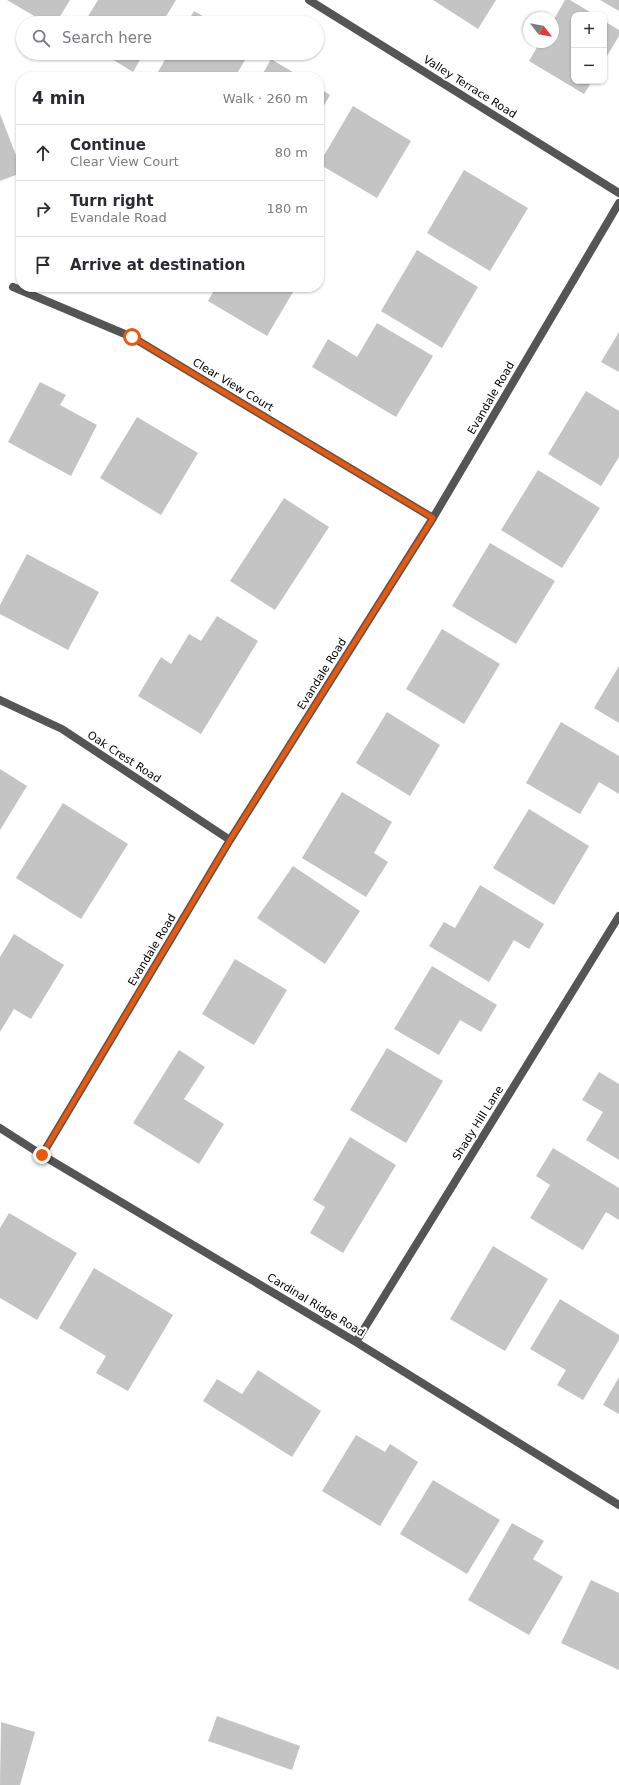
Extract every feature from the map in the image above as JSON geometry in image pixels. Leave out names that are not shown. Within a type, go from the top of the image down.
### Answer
[{"type":"street","name":"Valley Terrace Road","points":[[309,0],[619,193]]},
{"type":"street","name":"Evandale Road","points":[[42,1155],[230,840],[433,518],[619,203]]},
{"type":"street","name":"Clear View Court","points":[[25,292],[132,337],[433,518]]},
{"type":"street","name":"Oak Crest Road","points":[[0,700],[62,729],[230,840]]},
{"type":"street","name":"Shady Hill Lane","points":[[356,1342],[619,916]]},
{"type":"street","name":"Cardinal Ridge Road","points":[[0,1128],[42,1155],[356,1342],[619,1505]]},
{"type":"building","points":[[7,0],[70,0],[60,16],[34,16]]},
{"type":"building","points":[[98,0],[176,0],[166,16],[88,16]]},
{"type":"building","points":[[433,0],[496,0],[478,29]]},
{"type":"building","points":[[565,0],[570,0],[590,12],[571,12],[571,84],[590,84],[584,94],[529,61],[537,48],[559,48],[558,12]]},
{"type":"building","points":[[600,0],[619,0],[619,11]]},
{"type":"building","points":[[194,11],[203,16],[191,16]]},
{"type":"building","points":[[607,23],[619,30],[619,36],[607,56]]},
{"type":"building","points":[[113,60],[140,60],[133,72]]},
{"type":"building","points":[[165,60],[245,60],[238,72],[158,72]]},
{"type":"building","points":[[270,60],[273,60],[293,72],[264,72]]},
{"type":"building","points":[[324,91],[330,95],[324,105]]},
{"type":"building","points":[[353,106],[411,141],[377,198],[324,167],[324,155]]},
{"type":"building","points":[[0,114],[16,155],[16,175],[0,181]]},
{"type":"building","points":[[464,170],[528,208],[490,271],[427,233]]},
{"type":"building","points":[[417,250],[478,287],[442,348],[381,311]]},
{"type":"building","points":[[213,292],[293,292],[267,336],[208,301]]},
{"type":"building","points":[[377,323],[433,356],[396,417],[312,367],[328,339],[357,357]]},
{"type":"building","points":[[619,332],[619,372],[601,362]]},
{"type":"building","points":[[40,382],[66,395],[60,405],[97,425],[71,476],[8,442]]},
{"type":"building","points":[[586,391],[619,411],[619,457],[601,486],[548,454]]},
{"type":"building","points":[[137,417],[198,453],[161,515],[100,478]]},
{"type":"building","points":[[538,470],[600,508],[562,568],[501,530]]},
{"type":"building","points":[[284,498],[329,527],[275,610],[230,581]]},
{"type":"building","points":[[490,543],[555,581],[516,644],[452,606]]},
{"type":"building","points":[[27,554],[99,592],[68,650],[0,614],[0,605]]},
{"type":"building","points":[[217,616],[258,641],[201,734],[138,696],[161,657],[171,664],[189,634],[201,641]]},
{"type":"building","points":[[442,629],[500,664],[464,724],[406,689]]},
{"type":"building","points":[[619,666],[619,723],[594,708]]},
{"type":"building","points":[[387,712],[440,745],[410,796],[356,763]]},
{"type":"building","points":[[561,722],[619,756],[619,794],[599,782],[580,814],[526,783]]},
{"type":"building","points":[[0,769],[27,786],[0,830]]},
{"type":"building","points":[[342,792],[392,822],[374,853],[388,862],[366,897],[302,858]]},
{"type":"building","points":[[63,803],[128,844],[81,919],[16,878]]},
{"type":"building","points":[[529,809],[589,846],[554,905],[493,868]]},
{"type":"building","points":[[293,866],[360,911],[325,964],[257,918]]},
{"type":"building","points":[[480,885],[544,924],[529,949],[514,940],[489,982],[429,946],[444,922],[455,928]]},
{"type":"building","points":[[14,934],[64,965],[31,1019],[14,1009],[0,1032],[0,957]]},
{"type":"building","points":[[235,959],[287,990],[254,1045],[202,1014]]},
{"type":"building","points":[[432,966],[497,1005],[481,1032],[460,1020],[439,1055],[394,1029]]},
{"type":"building","points":[[387,1048],[443,1081],[406,1143],[350,1110]]},
{"type":"building","points":[[179,1050],[205,1067],[184,1099],[224,1124],[199,1164],[133,1123]]},
{"type":"building","points":[[599,1072],[619,1084],[619,1160],[586,1140],[603,1112],[582,1100]]},
{"type":"building","points":[[350,1137],[396,1165],[343,1253],[310,1233],[325,1207],[313,1200]]},
{"type":"building","points":[[553,1148],[619,1188],[619,1220],[606,1212],[583,1250],[530,1218],[550,1185],[536,1176]]},
{"type":"building","points":[[9,1213],[77,1253],[37,1320],[0,1298],[0,1228]]},
{"type":"building","points":[[493,1246],[548,1279],[505,1351],[450,1319]]},
{"type":"building","points":[[94,1268],[173,1315],[128,1391],[96,1373],[106,1356],[59,1328]]},
{"type":"building","points":[[560,1299],[619,1335],[619,1340],[583,1400],[557,1385],[566,1370],[530,1349]]},
{"type":"building","points":[[258,1370],[321,1411],[292,1457],[203,1401],[217,1379],[242,1394]]},
{"type":"building","points":[[619,1377],[619,1414],[603,1405]]},
{"type":"building","points":[[356,1435],[385,1452],[390,1444],[418,1462],[380,1526],[322,1491]]},
{"type":"building","points":[[433,1480],[500,1520],[467,1574],[400,1534]]},
{"type":"building","points":[[512,1523],[544,1541],[533,1559],[563,1577],[529,1635],[468,1600]]},
{"type":"building","points":[[591,1580],[619,1593],[619,1670],[561,1643]]},
{"type":"building","points":[[217,1716],[300,1746],[292,1770],[208,1741]]},
{"type":"building","points":[[1,1722],[35,1732],[20,1785],[0,1785]]},
{"type":"route","points":[[42,1155],[230,840],[433,518],[132,337]]}]
